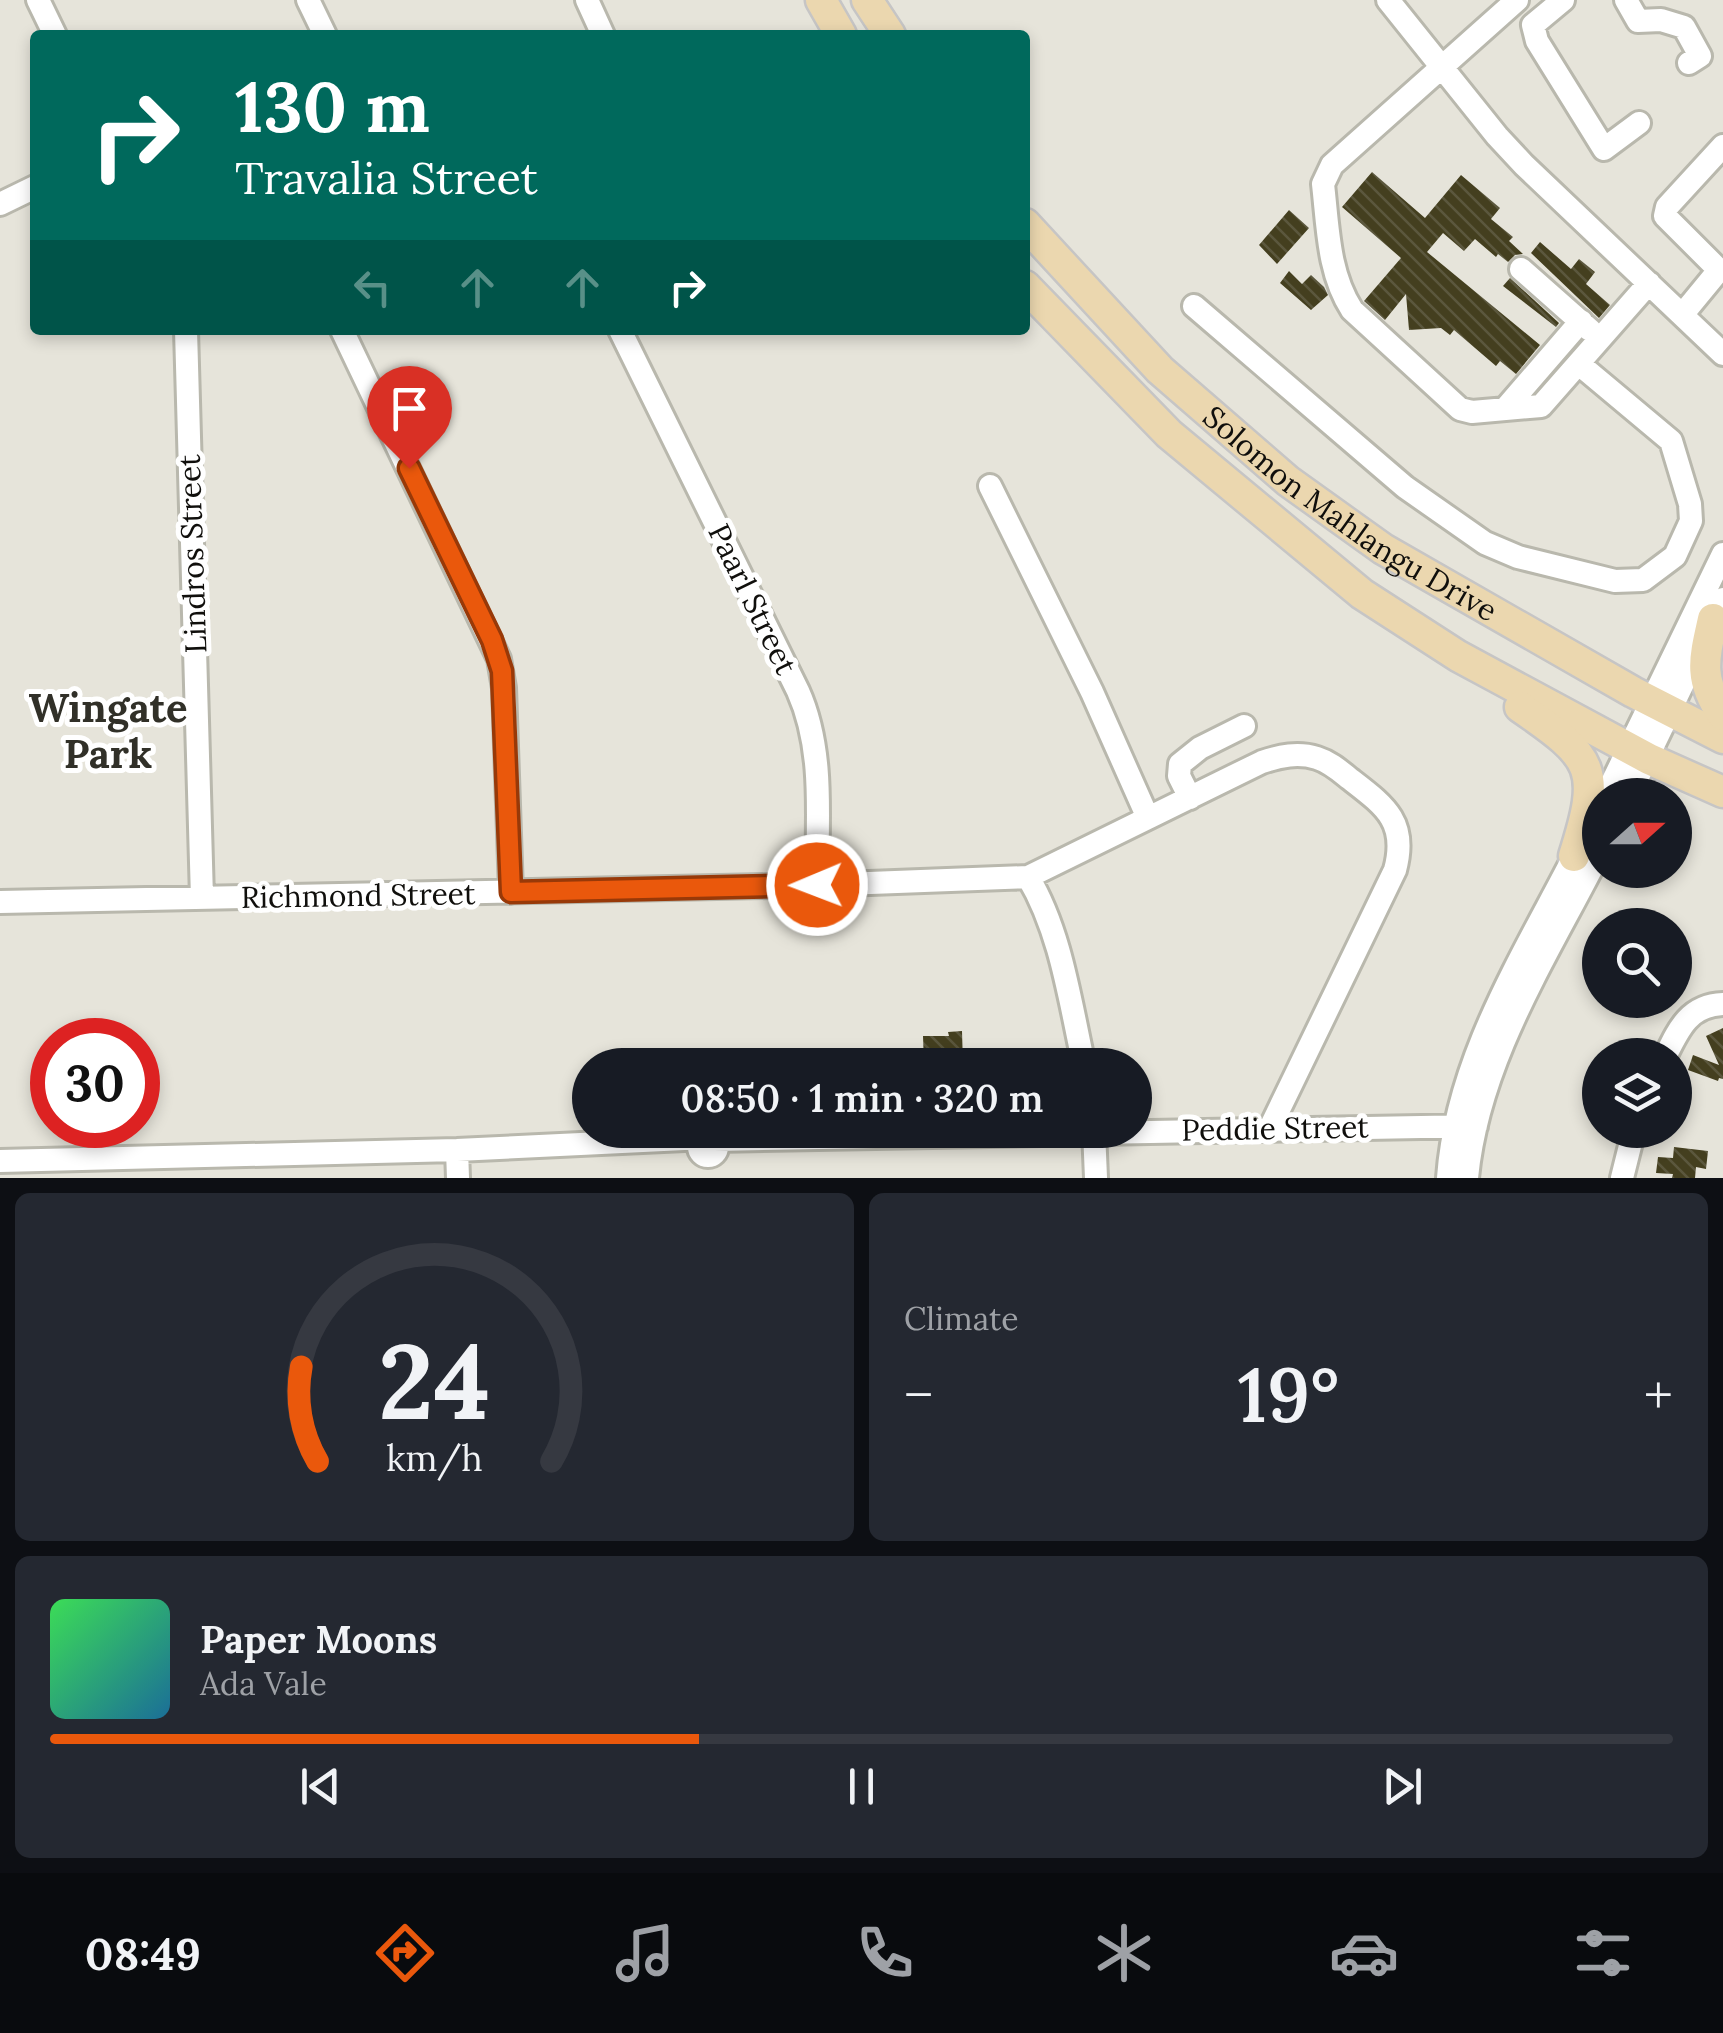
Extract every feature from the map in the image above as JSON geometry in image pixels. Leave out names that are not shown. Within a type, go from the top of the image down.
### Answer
[{"type":"main road","points":[[820,0],[838,30]]},
{"type":"main road","points":[[867,0],[887,30]]},
{"type":"main road","name":"Solomon Mahlangu Drive","points":[[1030,229],[1160,370],[1288,481],[1383,549],[1723,738]]},
{"type":"main road","name":"Solomon Mahlangu Drive","points":[[1030,291],[1168,434],[1362,594],[1458,656],[1640,753],[1723,792]]},
{"type":"main road","points":[[1718,609],[1703,662],[1708,688],[1723,715]]},
{"type":"main road","points":[[1458,656],[1514,703],[1568,740],[1585,763],[1587,778]]},
{"type":"street","points":[[38,0],[53,30]]},
{"type":"street","points":[[308,0],[323,30]]},
{"type":"street","points":[[1388,0],[1524,165],[1723,354]]},
{"type":"street","points":[[1517,0],[1332,164],[1323,184],[1334,274],[1352,310],[1464,412],[1541,406],[1649,283]]},
{"type":"street","points":[[1564,0],[1535,22],[1537,41],[1604,149],[1639,122]]},
{"type":"street","points":[[1626,0],[1638,20],[1661,20],[1684,27],[1700,56],[1689,63]]},
{"type":"street","points":[[1682,315],[1721,271],[1665,216],[1667,207],[1723,146]]},
{"type":"street","points":[[0,204],[30,189]]},
{"type":"street","points":[[1521,269],[1601,338]]},
{"type":"street","points":[[1194,306],[1405,486],[1485,542],[1518,557],[1615,581],[1643,580],[1675,556],[1686,532],[1690,504],[1685,485],[1670,441],[1579,364]]},
{"type":"street","points":[[1505,409],[1581,321]]},
{"type":"street","name":"Lindros Street","points":[[186,335],[202,898]]},
{"type":"street","points":[[344,335],[499,659],[504,688],[511,892]]},
{"type":"street","name":"Paarl Street","points":[[622,335],[810,721],[816,759],[817,885]]},
{"type":"street","points":[[990,486],[1092,692],[1148,818]]},
{"type":"street","points":[[1633,778],[1723,554]]},
{"type":"street","points":[[1662,706],[1718,609]]},
{"type":"street","points":[[1190,798],[1178,776],[1180,764],[1200,748],[1244,726]]},
{"type":"street","points":[[1620,778],[1640,753]]},
{"type":"street","name":"Richmond Street","points":[[0,902],[1028,877],[1262,762],[1288,754],[1317,758],[1373,797],[1396,824],[1400,853],[1270,1128]]},
{"type":"street","points":[[1467,1178],[1467,1076],[1495,1009],[1582,862]]},
{"type":"street","points":[[1028,877],[1051,928],[1080,1048]]},
{"type":"street","points":[[1675,1038],[1691,1014],[1723,1004]]},
{"type":"street","points":[[1448,1178],[1465,1125]]},
{"type":"street","name":"Peddie Street","points":[[1152,1131],[1465,1125]]},
{"type":"street","name":"Peddie Street","points":[[0,1161],[572,1146]]},
{"type":"street","points":[[705,1178],[709,1148]]},
{"type":"street","points":[[709,1148],[712,1178]]},
{"type":"street","points":[[1095,1148],[1096,1178]]},
{"type":"street","points":[[1622,1178],[1630,1148]]},
{"type":"street","points":[[458,1150],[458,1178]]},
{"type":"street","points":[[220,1154],[220,1178]]},
{"type":"building","points":[[1372,172],[1425,218],[1461,175],[1500,208],[1491,219],[1513,237],[1509,241],[1523,254],[1508,262],[1475,239],[1464,251],[1443,233],[1427,252],[1540,345],[1516,374],[1500,361],[1496,366],[1454,330],[1450,335],[1441,328],[1409,330],[1406,294],[1385,320],[1364,301],[1401,258],[1342,207]]},
{"type":"building","points":[[1289,210],[1309,228],[1277,264],[1259,245]]},
{"type":"building","points":[[1540,242],[1571,269],[1579,259],[1595,272],[1586,284],[1610,305],[1599,318],[1531,253]]},
{"type":"building","points":[[1289,271],[1302,284],[1311,275],[1328,295],[1311,310],[1280,283]]},
{"type":"building","points":[[1510,278],[1559,323],[1556,327],[1503,286]]},
{"type":"building","points":[[1723,1028],[1723,1079],[1718,1081],[1692,1071],[1693,1055],[1719,1065],[1706,1036]]},
{"type":"building","points":[[962,1031],[962,1048],[923,1048],[923,1036],[949,1036],[948,1032]]},
{"type":"building","points":[[1674,1148],[1708,1151],[1706,1169],[1696,1167],[1695,1178],[1656,1173],[1658,1157],[1673,1158]]},
{"type":"district","name":"Wingate Park","points":[[108,730]]},
{"type":"route","points":[[409,468],[492,640],[502,671],[511,892],[817,885]]}]
